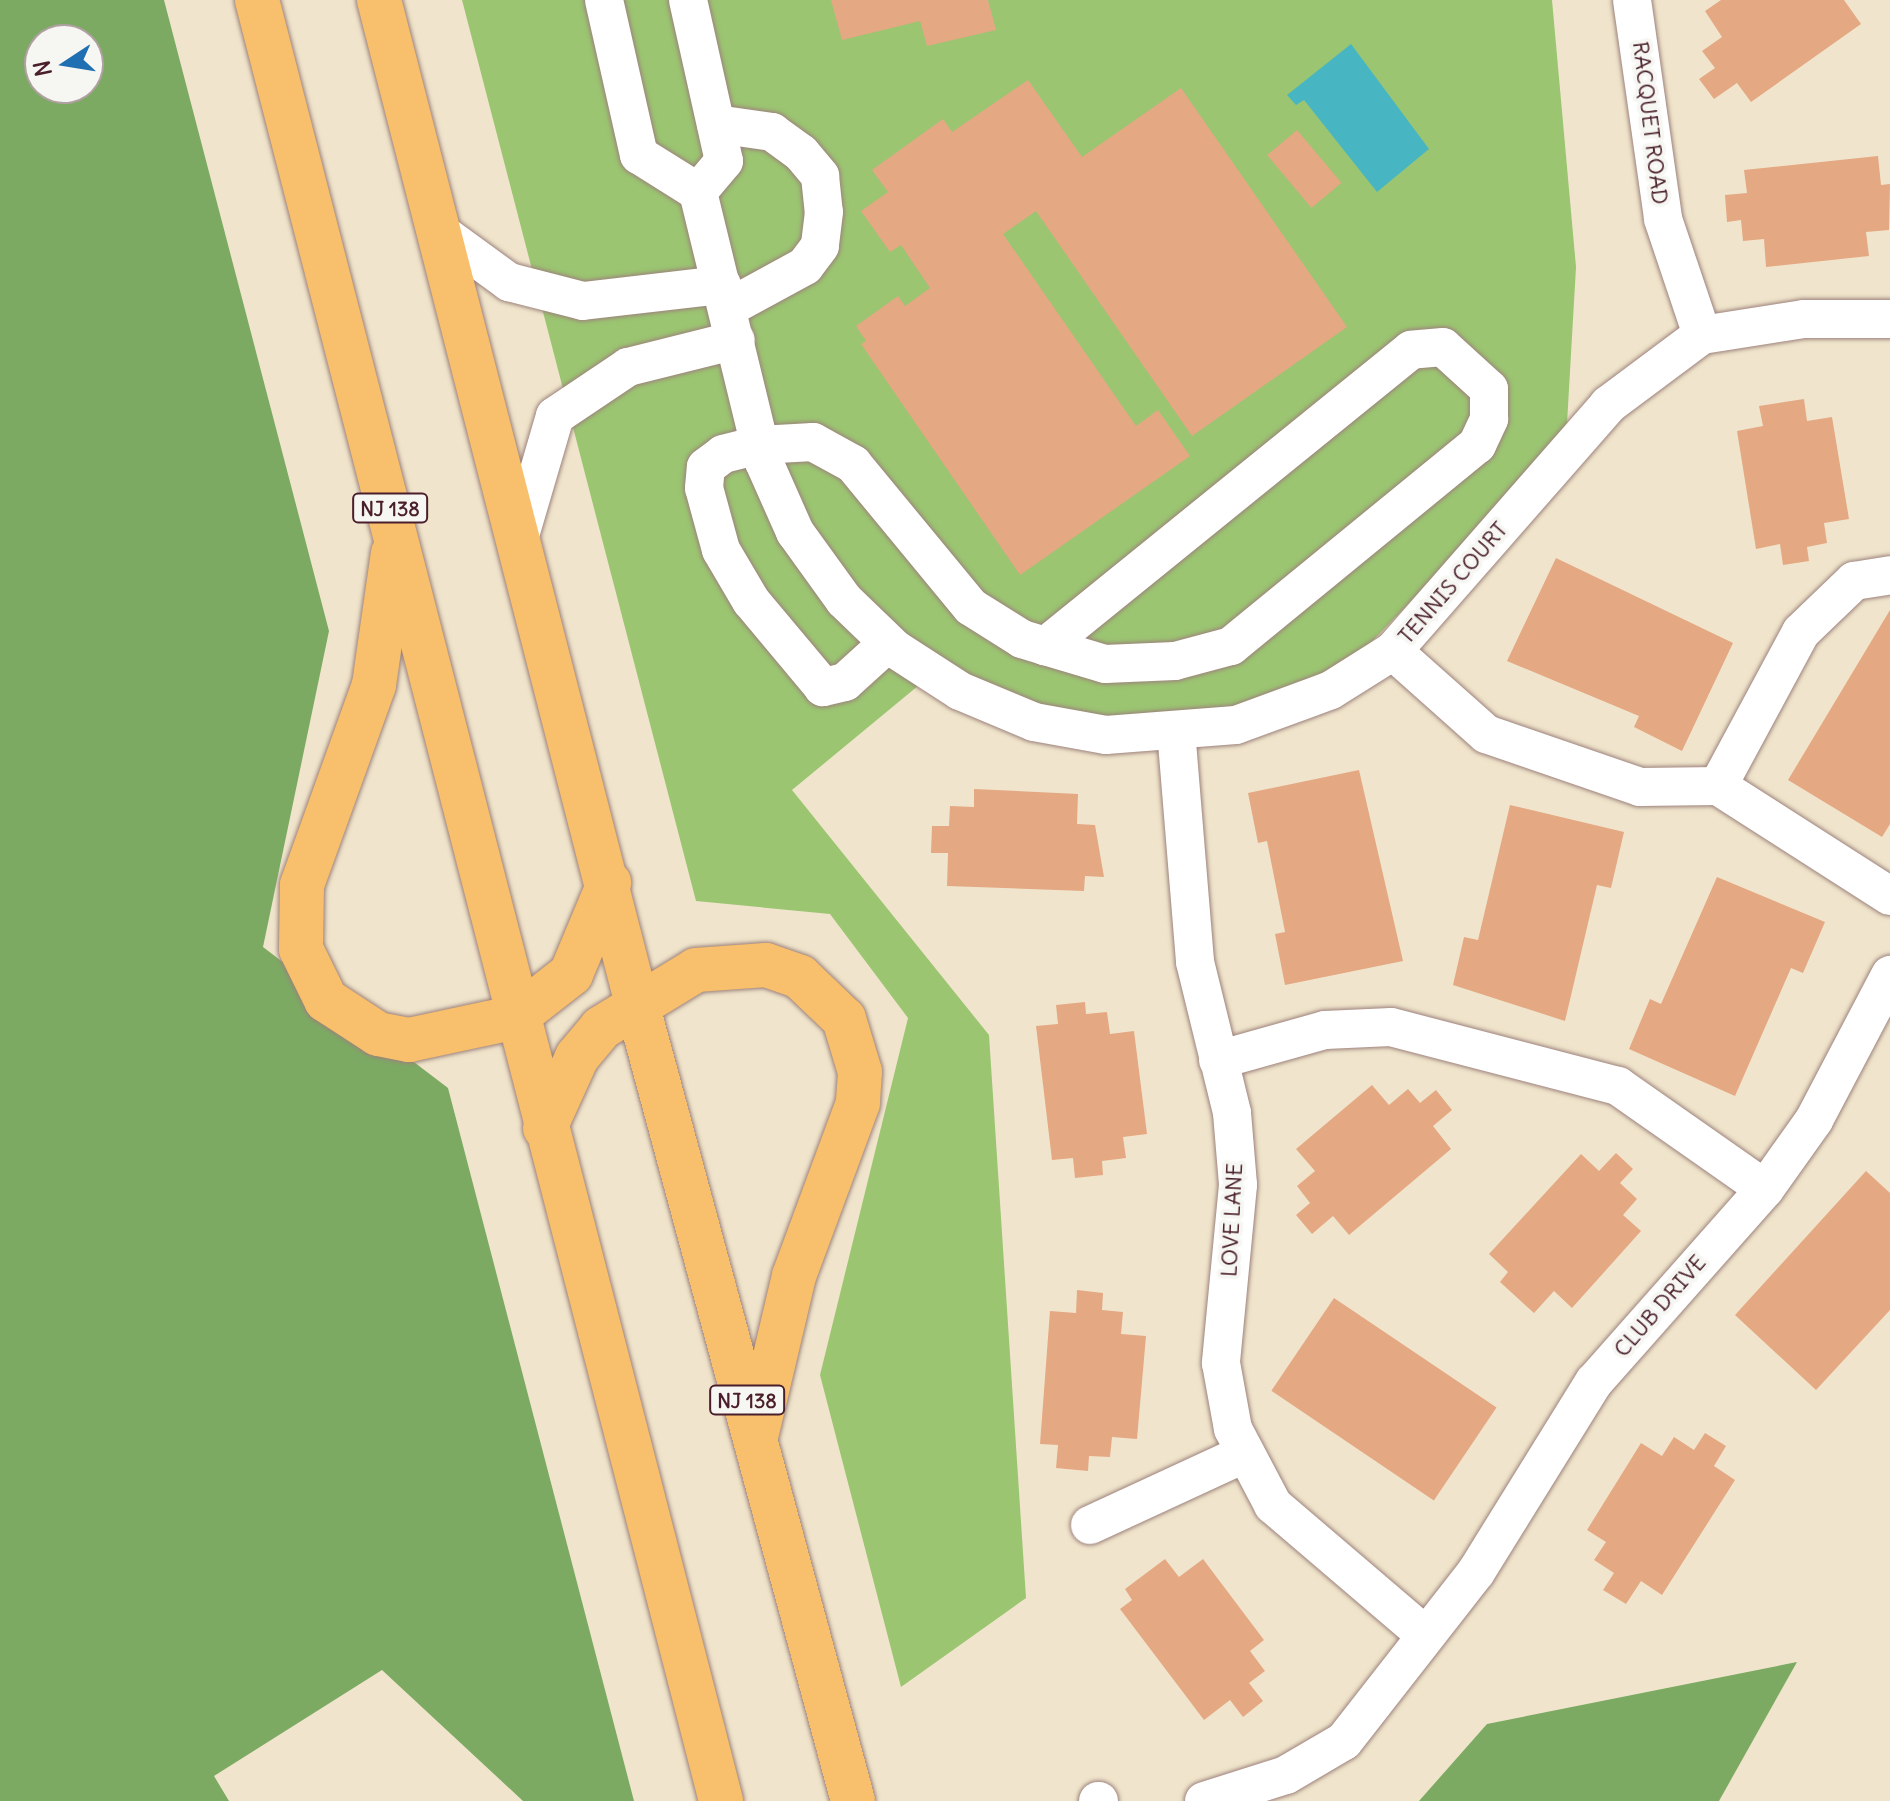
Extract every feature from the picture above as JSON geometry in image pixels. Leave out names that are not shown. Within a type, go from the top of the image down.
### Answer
[{"type":"highway","name":"NJ 138","points":[[257,0],[396,531],[516,1017],[721,1801]]},
{"type":"highway","name":"NJ 138","points":[[379,0],[609,883],[636,1000],[859,1796]]},
{"type":"highway","points":[[396,531],[374,685],[302,885],[301,949],[326,1000],[378,1034],[440,1038],[516,1017],[571,974],[609,883]]},
{"type":"highway","points":[[545,1128],[577,1057],[636,1000],[696,970],[766,965],[825,996],[857,1048],[858,1103],[794,1276],[756,1435]]},
{"type":"street","points":[[604,0],[639,155],[698,192],[724,161],[688,0]]},
{"type":"street","name":"RACQUET ROAD","points":[[1632,0],[1660,206],[1702,335]]},
{"type":"street","points":[[519,539],[555,416],[628,367],[805,266],[820,246],[824,212],[820,176],[801,153],[772,132],[716,124]]},
{"type":"street","name":"TENNIS COURT","points":[[698,192],[759,445],[777,498],[812,559],[888,643],[960,691],[1034,722],[1106,735],[1236,725],[1287,709],[1393,651],[1608,405],[1702,335],[1804,319],[1890,319]]},
{"type":"street","points":[[439,231],[509,282],[583,301],[729,311]]},
{"type":"street","points":[[888,643],[845,682],[823,687],[751,601],[721,550],[704,488],[706,467],[714,460],[759,445],[813,442],[853,464],[971,607],[1045,646],[1105,664],[1175,661],[1231,646],[1477,445],[1489,419],[1489,389],[1443,347],[1411,350],[1045,646]]},
{"type":"street","points":[[1718,786],[1801,632],[1854,581],[1890,575]]},
{"type":"street","points":[[1393,651],[1486,734],[1640,787],[1718,786],[1890,896]]},
{"type":"street","name":"LOVE LANE","points":[[1176,730],[1195,962],[1218,1060],[1238,1185],[1221,1363],[1244,1454],[1273,1505],[1304,1535],[1424,1634]]},
{"type":"street","name":"CLUB DRIVE","points":[[1424,1634],[1476,1572],[1594,1382],[1765,1189],[1814,1120],[1890,975]]},
{"type":"street","points":[[1218,1060],[1325,1030],[1391,1027],[1618,1086],[1765,1189]]},
{"type":"street","points":[[1090,1525],[1244,1454]]},
{"type":"street","points":[[1204,1801],[1286,1775],[1344,1741],[1424,1634]]},
{"type":"green space","points":[[0,0],[164,0],[329,631],[263,947],[448,1088],[634,1801],[523,1801],[382,1670],[214,1776],[229,1801],[0,1801]]},
{"type":"green space","points":[[462,0],[1552,0],[1576,267],[1566,441],[1323,692],[1178,743],[930,676],[792,790],[989,1035],[1026,1598],[901,1687],[820,1375],[908,1018],[830,914],[696,901]]},
{"type":"green space","points":[[1797,1662],[1719,1801],[1419,1801],[1487,1724]]},
{"type":"water","points":[[1351,44],[1429,149],[1377,192],[1304,100],[1296,105],[1287,95]]},
{"type":"building","points":[[831,0],[988,0],[996,30],[927,46],[920,21],[842,40]]},
{"type":"building","points":[[1721,0],[1844,0],[1861,24],[1751,102],[1737,83],[1714,99],[1699,79],[1715,68],[1702,51],[1722,37],[1705,11]]},
{"type":"building","points":[[1028,80],[1082,157],[1181,88],[1347,327],[1192,436],[1036,211],[1003,234],[1136,426],[1158,410],[1190,456],[1020,575],[861,344],[866,341],[856,326],[898,296],[905,306],[930,288],[901,245],[890,252],[861,211],[888,192],[872,170],[943,119],[952,132]]},
{"type":"building","points":[[1297,130],[1341,183],[1311,208],[1267,155]]},
{"type":"building","points":[[1878,156],[1881,185],[1890,184],[1889,230],[1866,232],[1869,256],[1766,267],[1764,239],[1743,241],[1741,220],[1727,222],[1725,195],[1747,193],[1744,170]]},
{"type":"building","points":[[1804,399],[1807,421],[1832,417],[1849,519],[1824,523],[1827,543],[1807,547],[1809,561],[1783,565],[1780,544],[1756,549],[1737,431],[1763,426],[1759,406]]},
{"type":"building","points":[[1556,558],[1733,643],[1682,751],[1634,727],[1639,716],[1507,661]]},
{"type":"building","points":[[1890,610],[1890,824],[1882,837],[1788,780]]},
{"type":"building","points":[[1359,770],[1403,961],[1285,985],[1275,934],[1285,932],[1267,841],[1258,843],[1248,793]]},
{"type":"building","points":[[974,789],[1078,794],[1077,824],[1095,825],[1104,877],[1085,876],[1084,891],[947,886],[948,853],[931,853],[932,826],[949,826],[950,806],[974,807]]},
{"type":"building","points":[[1510,805],[1624,832],[1611,888],[1597,885],[1565,1021],[1453,985],[1464,937],[1478,940]]},
{"type":"building","points":[[1717,877],[1825,922],[1803,973],[1791,968],[1735,1096],[1629,1049],[1650,999],[1661,1004]]},
{"type":"building","points":[[1085,1002],[1086,1014],[1107,1012],[1110,1034],[1134,1031],[1147,1134],[1123,1137],[1126,1158],[1102,1161],[1103,1175],[1075,1178],[1073,1158],[1052,1160],[1036,1026],[1058,1024],[1056,1005]]},
{"type":"building","points":[[1372,1085],[1389,1105],[1408,1089],[1420,1103],[1436,1090],[1452,1110],[1433,1126],[1451,1149],[1349,1235],[1333,1216],[1312,1234],[1296,1215],[1310,1203],[1297,1186],[1315,1171],[1296,1149]]},
{"type":"building","points":[[1616,1153],[1633,1169],[1620,1183],[1637,1199],[1623,1215],[1641,1231],[1572,1308],[1554,1291],[1534,1313],[1500,1282],[1508,1272],[1489,1254],[1581,1154],[1599,1171]]},
{"type":"building","points":[[1866,1171],[1890,1193],[1890,1310],[1816,1390],[1735,1315]]},
{"type":"building","points":[[1077,1290],[1103,1293],[1102,1310],[1123,1312],[1121,1334],[1146,1336],[1137,1439],[1112,1437],[1110,1457],[1089,1456],[1088,1471],[1056,1468],[1058,1445],[1040,1444],[1050,1311],[1076,1313]]},
{"type":"building","points":[[1334,1298],[1496,1408],[1434,1500],[1271,1391]]},
{"type":"building","points":[[1705,1433],[1726,1446],[1714,1466],[1735,1480],[1662,1595],[1641,1581],[1626,1604],[1603,1590],[1614,1573],[1594,1560],[1606,1542],[1587,1530],[1641,1443],[1662,1456],[1674,1437],[1694,1450]]},
{"type":"building","points":[[1165,1559],[1179,1577],[1203,1559],[1264,1640],[1250,1651],[1265,1671],[1249,1683],[1263,1701],[1243,1717],[1230,1700],[1204,1720],[1120,1609],[1132,1600],[1125,1589]]}]
